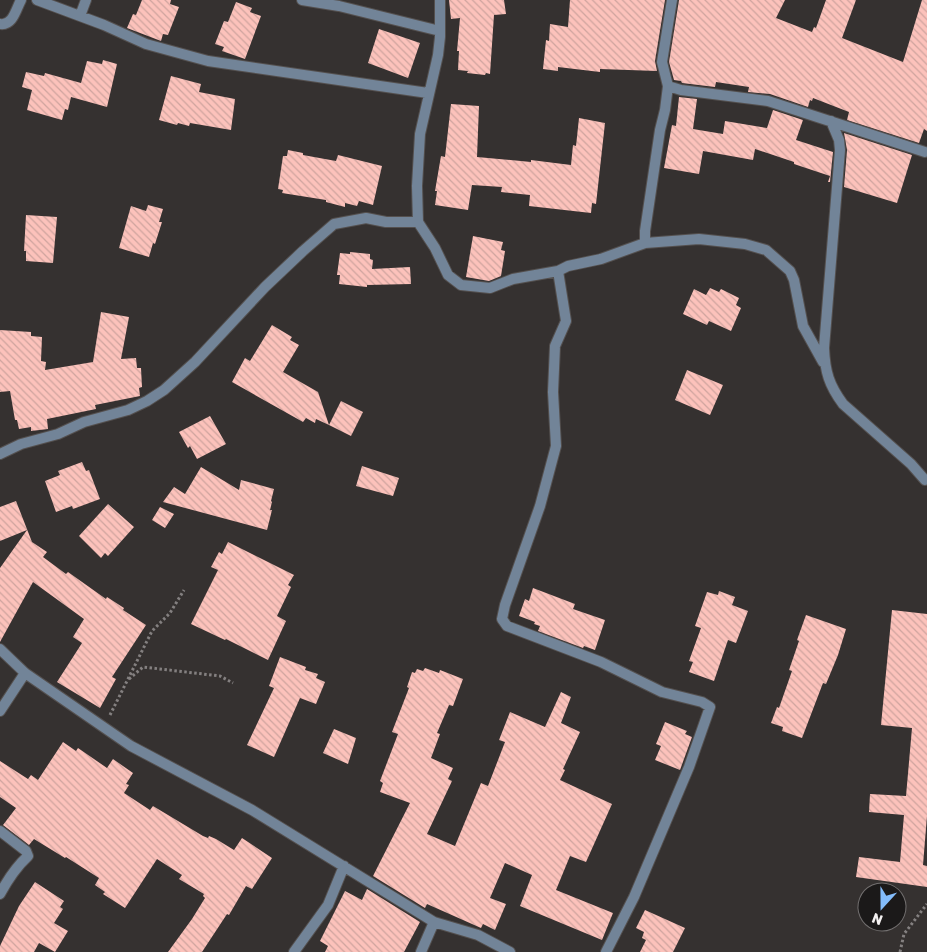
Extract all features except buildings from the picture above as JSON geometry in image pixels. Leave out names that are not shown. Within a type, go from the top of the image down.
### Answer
[{"type":"street","points":[[0,24],[4,25],[11,20],[21,0]]},
{"type":"street","points":[[37,0],[146,44],[208,61],[428,93]]},
{"type":"street","points":[[80,16],[86,0]]},
{"type":"street","points":[[302,0],[339,6],[440,31]]},
{"type":"street","points":[[440,0],[440,31],[434,74],[428,93],[420,134],[417,186],[418,222],[435,248],[448,275],[461,285],[490,288],[513,279],[558,271],[568,266],[601,259],[645,243],[699,239],[745,244],[766,250],[790,271],[794,280],[803,326],[824,365]]},
{"type":"street","points":[[645,243],[655,159],[666,110],[668,86],[662,62],[672,0]]},
{"type":"street","points":[[668,86],[681,90],[768,101],[925,152]]},
{"type":"street","points":[[831,121],[839,140],[840,150],[824,348],[826,375],[844,404],[911,464],[924,480]]},
{"type":"street","points":[[0,454],[20,444],[58,434],[84,422],[128,410],[164,390],[201,356],[265,287],[334,224],[366,218],[386,222],[418,222]]},
{"type":"street","points":[[558,271],[566,321],[555,346],[553,392],[556,446],[540,506],[505,604],[502,619],[507,626],[601,662],[662,692],[702,702],[710,707],[689,766],[634,897],[606,952]]},
{"type":"street","points":[[0,649],[25,673],[131,746],[252,810],[434,922],[478,936],[510,952]]},
{"type":"street","points":[[0,711],[25,673]]},
{"type":"street","points":[[0,831],[26,851],[28,856],[10,876],[0,894]]},
{"type":"street","points":[[294,952],[328,906],[344,866]]},
{"type":"street","points":[[421,952],[434,922]]},
{"type":"path","points":[[104,727],[152,631],[170,613],[184,590]]},
{"type":"path","points":[[127,681],[143,666],[220,676],[233,683]]},
{"type":"path","points":[[900,952],[904,934],[927,904]]}]
